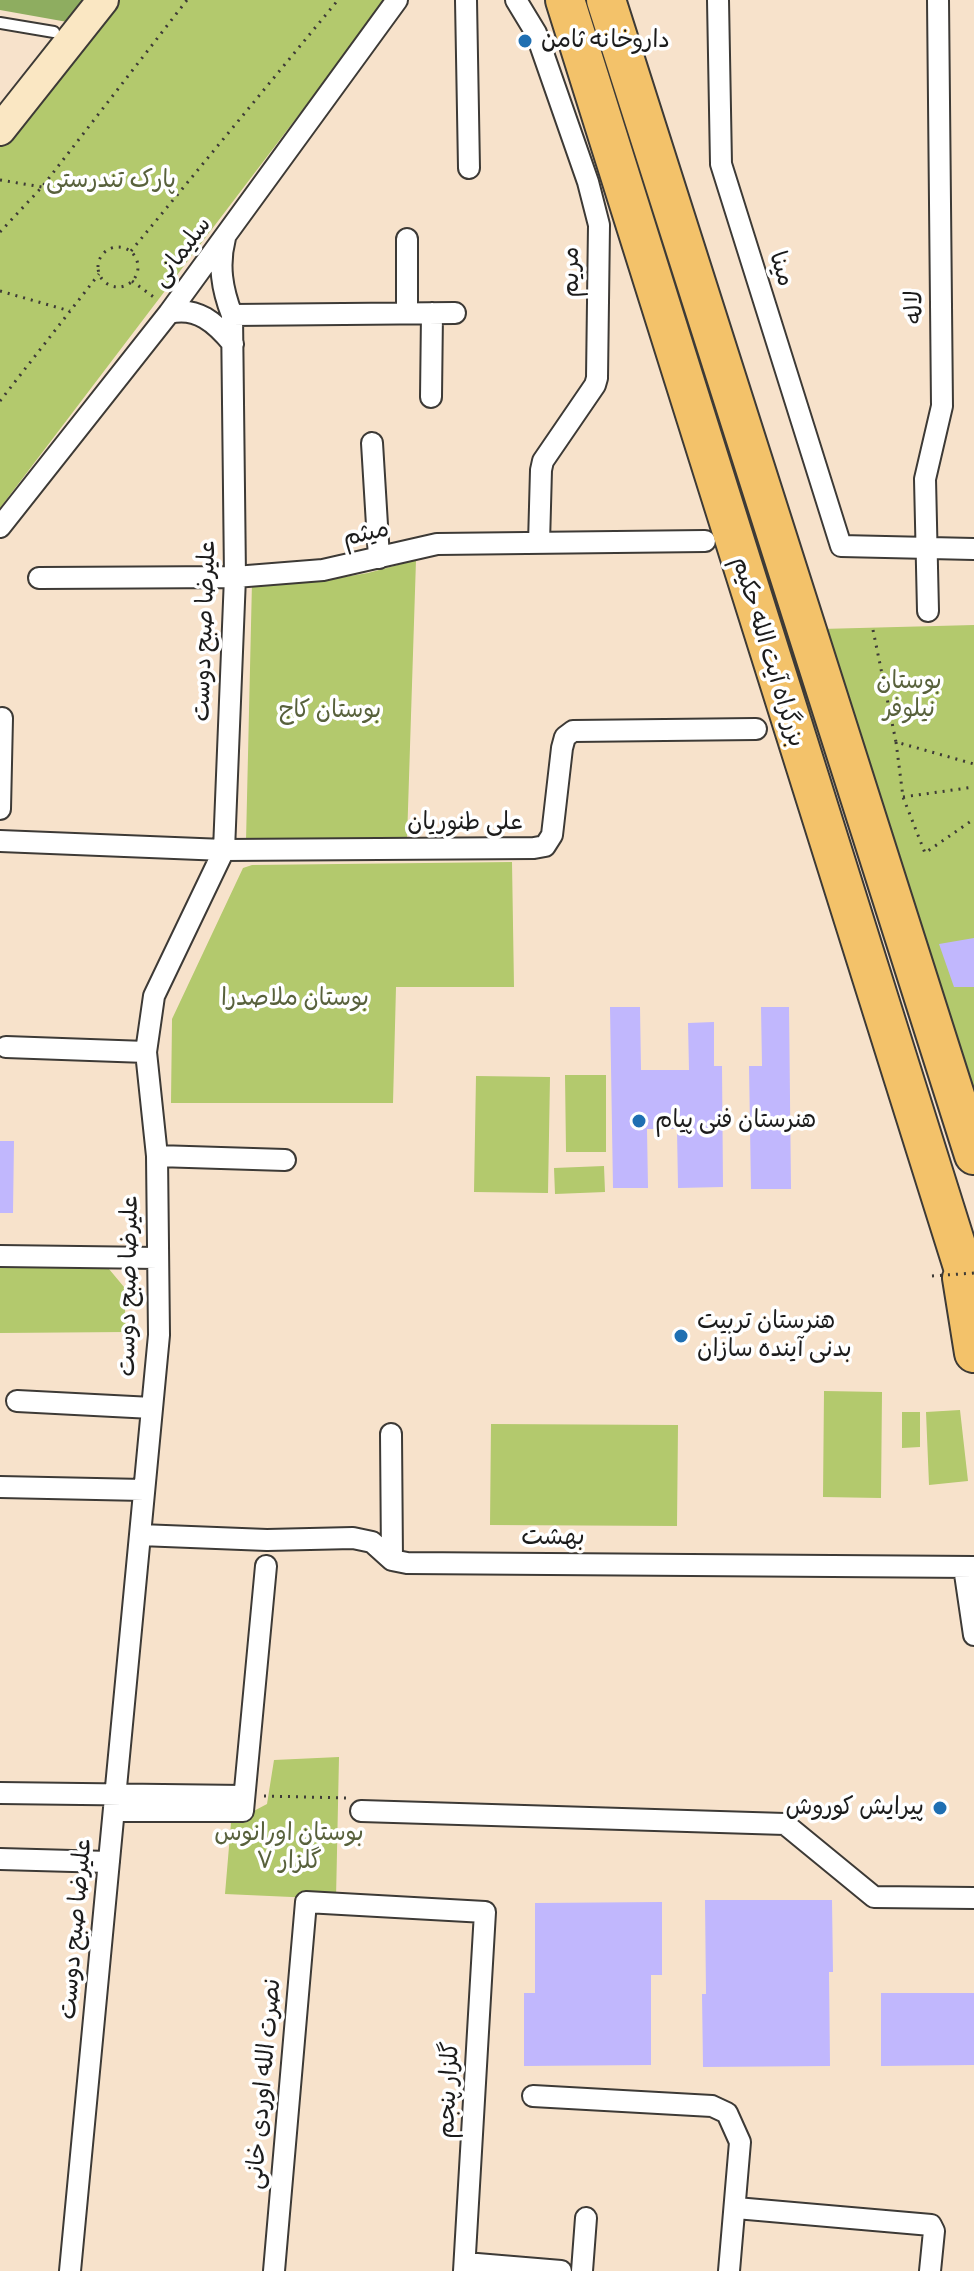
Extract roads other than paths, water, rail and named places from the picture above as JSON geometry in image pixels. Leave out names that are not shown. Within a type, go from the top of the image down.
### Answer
[{"type":"highway","name":"بزرگراه آیت الله حکیم","points":[[565,0],[965,1260],[974,1302]]},
{"type":"highway","name":"بزرگراه آیت الله حکیم","points":[[606,0],[974,1155]]},
{"type":"highway","points":[[965,1260],[974,1353]]},
{"type":"street","points":[[0,130],[103,0]]},
{"type":"street","name":"سلیمانی","points":[[0,527],[225,238],[397,0]]},
{"type":"street","points":[[466,0],[469,168]]},
{"type":"street","name":"مریم","points":[[516,0],[536,33],[588,182],[599,225],[597,378],[543,461],[539,543]]},
{"type":"street","points":[[625,0],[635,93]]},
{"type":"street","name":"مینا","points":[[718,0],[721,164],[841,546],[926,548]]},
{"type":"street","name":"لاله","points":[[928,611],[925,479],[942,406],[938,0]]},
{"type":"street","name":"علیرضا صبح دوست","points":[[70,2271],[159,1335],[157,1156],[146,1052],[154,996],[224,850],[235,577],[232,315],[221,278],[225,238]]},
{"type":"street","points":[[407,239],[407,312]]},
{"type":"street","points":[[170,311],[189,310],[210,320],[233,344]]},
{"type":"street","points":[[431,397],[432,313]]},
{"type":"street","points":[[232,315],[455,313]]},
{"type":"street","points":[[372,443],[379,558]]},
{"type":"street","name":"میثم","points":[[39,578],[235,577],[323,570],[437,544],[705,541]]},
{"type":"street","points":[[926,548],[974,549]]},
{"type":"street","points":[[0,809],[2,718]]},
{"type":"street","name":"علی طنوریان","points":[[224,850],[545,846],[552,835],[562,748],[565,737],[573,731],[756,729]]},
{"type":"street","points":[[0,841],[224,850]]},
{"type":"street","points":[[6,1047],[146,1052]]},
{"type":"street","points":[[157,1156],[285,1160]]},
{"type":"street","points":[[0,1256],[158,1258]]},
{"type":"street","points":[[17,1401],[152,1408]]},
{"type":"street","points":[[391,1434],[392,1560]]},
{"type":"street","points":[[0,1487],[144,1490]]},
{"type":"street","name":"بهشت","points":[[140,1535],[267,1540],[353,1538],[372,1542],[392,1560],[423,1563],[969,1567]]},
{"type":"street","points":[[0,1793],[114,1803],[244,1796],[266,1566]]},
{"type":"street","points":[[969,1567],[974,1635]]},
{"type":"street","points":[[361,1811],[785,1824],[874,1897],[974,1898]]},
{"type":"street","points":[[0,1859],[109,1862]]},
{"type":"street","name":"گلزار پنجم","points":[[306,1902],[485,1912],[465,2267]]},
{"type":"street","name":"نصرت الله اوردی خانی","points":[[274,2271],[306,1902]]},
{"type":"street","points":[[533,2096],[712,2106],[727,2113],[740,2142],[729,2271]]},
{"type":"street","points":[[736,2208],[931,2225],[934,2231],[930,2271]]},
{"type":"street","points":[[582,2271],[586,2218]]},
{"type":"street","points":[[465,2267],[561,2271]]},
{"type":"lane","points":[[0,23],[54,32]]},
{"type":"place","name":"داروخانه ثامن","points":[[525,41]]},
{"type":"place","name":"هنرستان فنی پیام","points":[[639,1121]]},
{"type":"place","name":"هنرستان تربیت بدنی آینده سازان","points":[[681,1336]]},
{"type":"place","name":"پیرایش کوروش","points":[[940,1808]]},
{"type":"park label","name":"پارک تندرستی","points":[[111,181]]},
{"type":"park label","name":"بوستان نیلوفر","points":[[909,696]]},
{"type":"park label","name":"بوستان کاج","points":[[330,711]]},
{"type":"park label","name":"بوستان ملاصدرا","points":[[295,999]]},
{"type":"park label","name":"بوستان اورانوس گلزار ۷","points":[[289,1848]]}]
